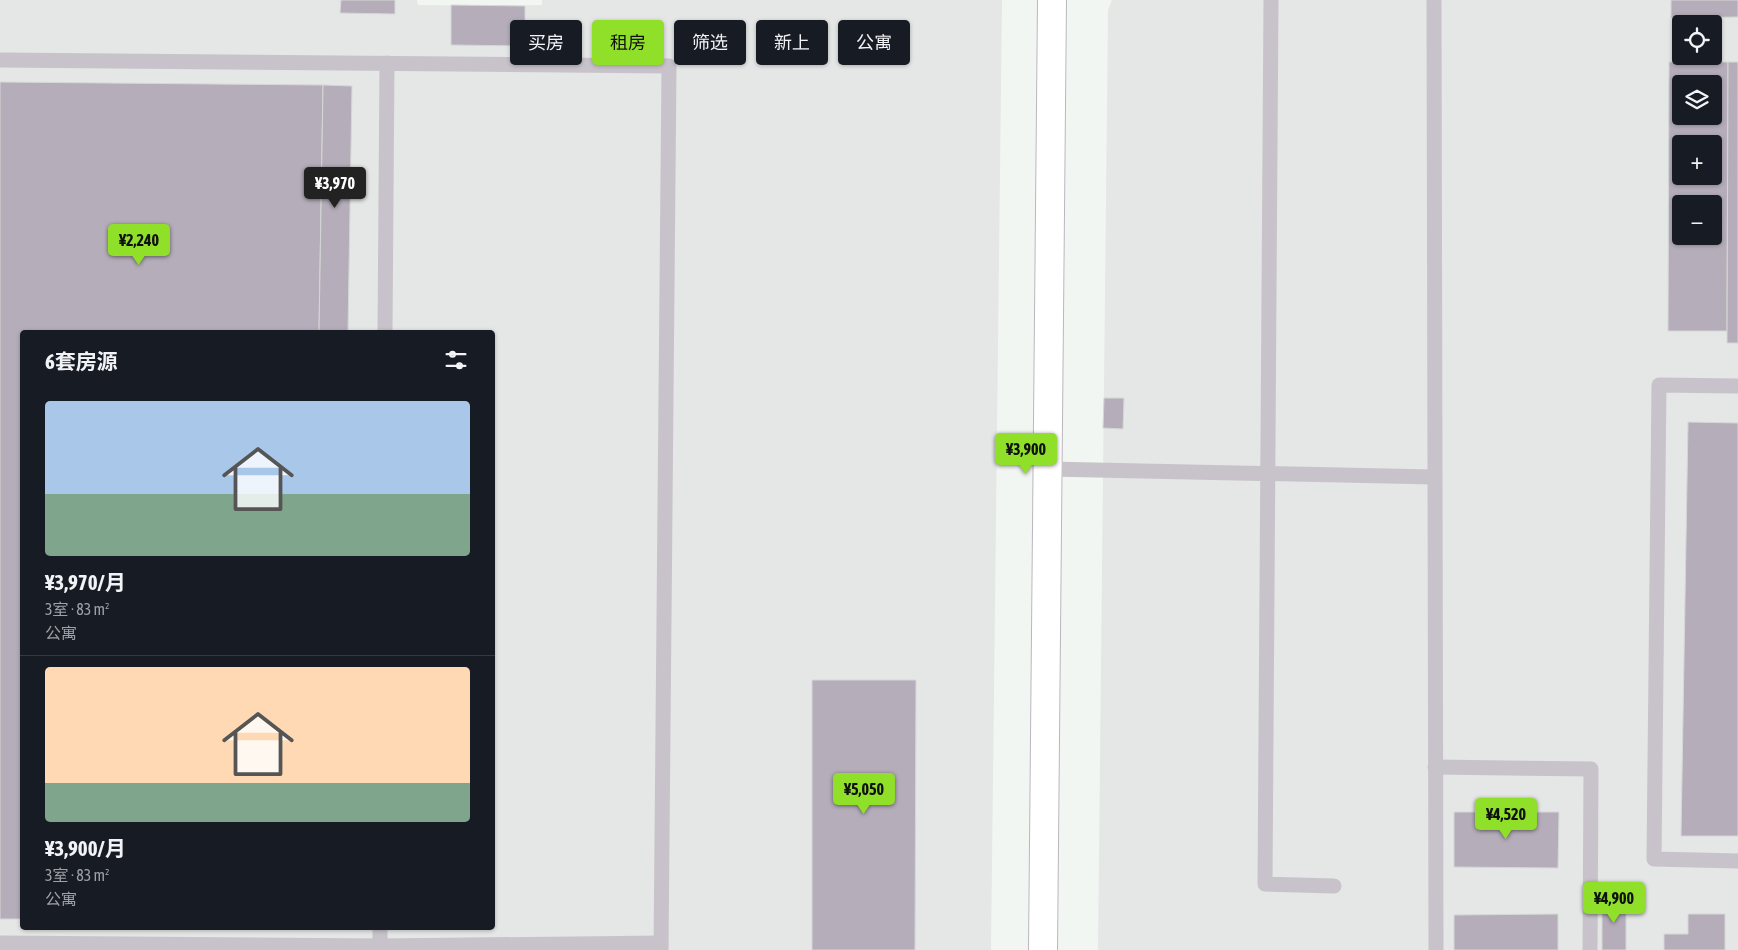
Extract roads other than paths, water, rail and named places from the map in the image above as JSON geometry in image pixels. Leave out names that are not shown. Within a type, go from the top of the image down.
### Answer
[{"type":"street","points":[[1043,950],[1052,0]]},
{"type":"lane","points":[[1271,0],[1265,884],[1334,886]]},
{"type":"lane","points":[[1434,0],[1436,950]]},
{"type":"lane","points":[[0,60],[387,64],[489,60],[669,66],[661,947],[0,943]]},
{"type":"lane","points":[[385,330],[387,64]]},
{"type":"lane","points":[[1738,386],[1659,385],[1654,860],[1738,861]]},
{"type":"lane","points":[[1048,469],[1434,477]]},
{"type":"lane","points":[[1435,767],[1591,769],[1590,950]]},
{"type":"lane","points":[[380,930],[380,946]]}]
